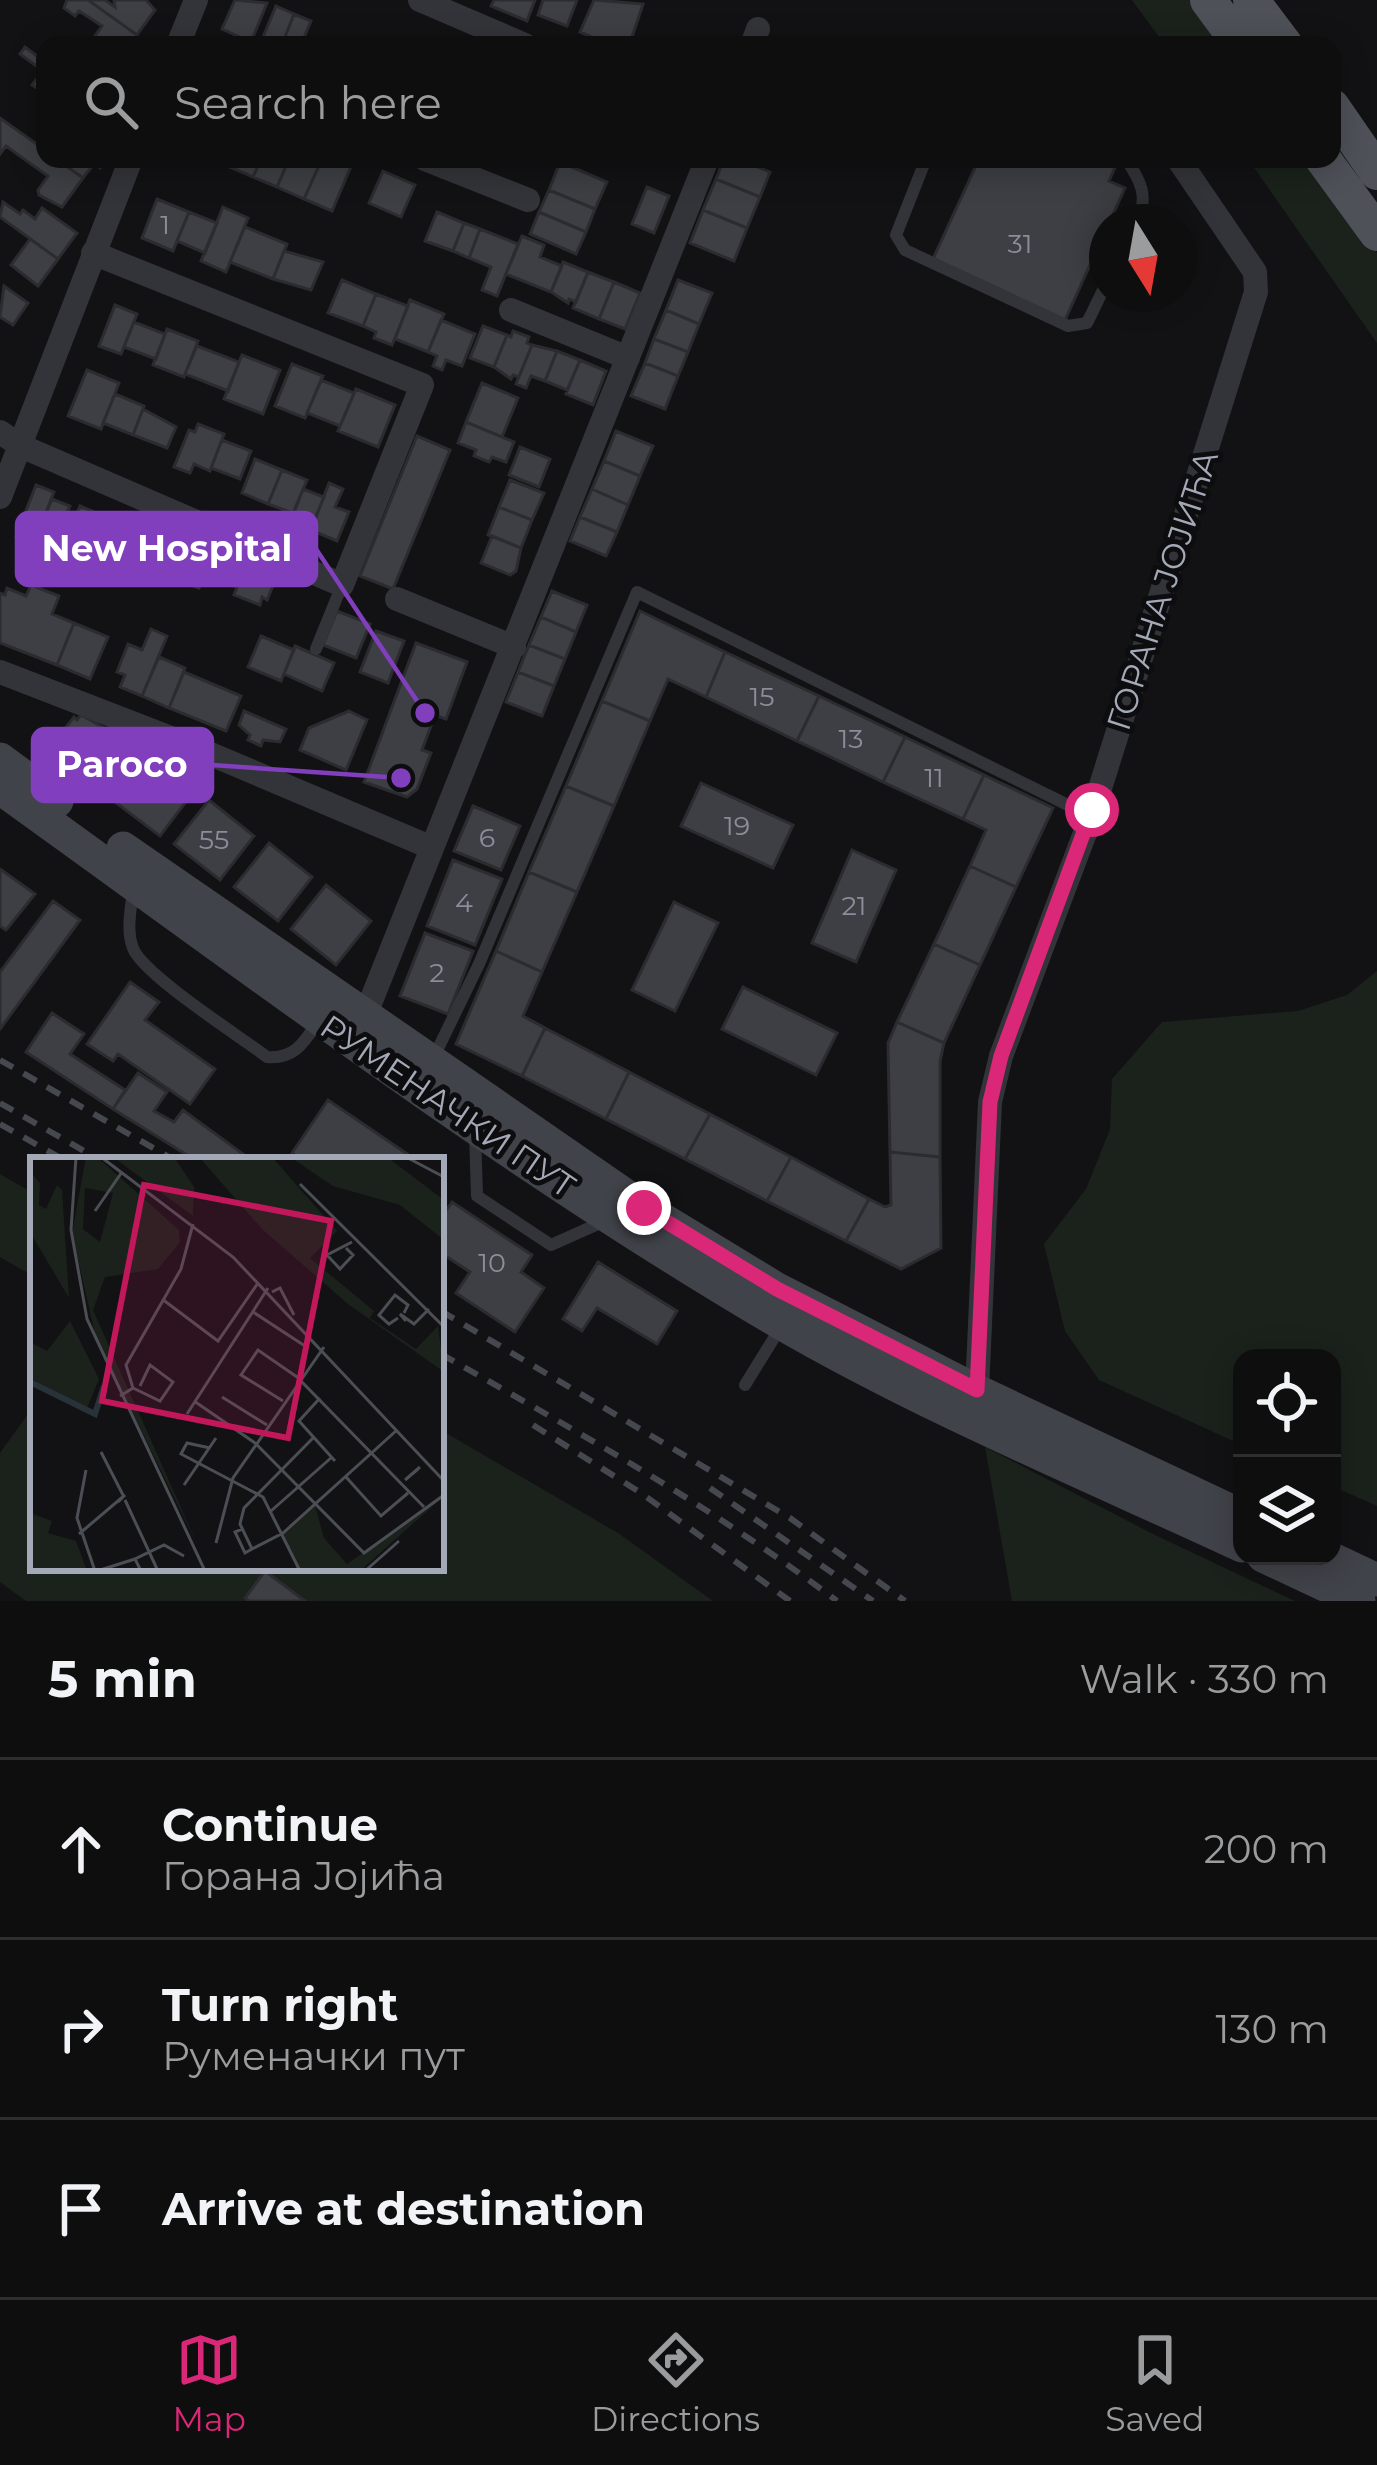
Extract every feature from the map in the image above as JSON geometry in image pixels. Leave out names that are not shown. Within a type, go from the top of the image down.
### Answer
[{"type":"main road","points":[[1208,0],[1234,36]]},
{"type":"main road","points":[[1251,0],[1278,36]]},
{"type":"main road","points":[[1341,120],[1377,172]]},
{"type":"main road","points":[[1330,168],[1377,233]]},
{"type":"main road","name":"РУМЕНАЧКИ ПУТ","points":[[0,759],[360,1029],[475,1126],[611,1217],[782,1324],[952,1411],[1233,1542]]},
{"type":"main road","name":"РУМЕНАЧКИ ПУТ","points":[[0,788],[320,1018],[360,1029],[431,1062],[644,1208],[758,1277],[977,1390],[1233,1512]]},
{"type":"main road","points":[[1341,1563],[1377,1580]]},
{"type":"main road","points":[[1282,1565],[1359,1601]]},
{"type":"street","points":[[182,36],[196,0]]},
{"type":"street","points":[[420,0],[504,36]]},
{"type":"street","points":[[0,497],[10,439],[127,168]]},
{"type":"street","points":[[448,168],[528,200]]},
{"type":"street","points":[[360,1029],[703,168]]},
{"type":"street","name":"ГОРАНА ЈОЈИЋА","points":[[977,1390],[990,1102],[1001,1056],[1090,817],[1256,292],[1255,272],[1184,168]]},
{"type":"street","points":[[10,439],[342,585],[422,385],[93,253]]},
{"type":"street","points":[[512,310],[628,358]]},
{"type":"street","points":[[397,599],[514,646]]},
{"type":"street","points":[[0,672],[194,747],[430,847]]},
{"type":"lane","points":[[922,168],[896,235],[905,250],[1068,326],[1087,323],[1092,312]]},
{"type":"lane","points":[[1134,168],[1145,192],[1144,204]]},
{"type":"lane","points":[[316,649],[342,585]]},
{"type":"lane","points":[[431,1062],[479,964],[637,592],[1090,817]]},
{"type":"lane","points":[[134,884],[133,950],[151,970],[267,1057],[283,1058],[301,1048],[320,1018]]},
{"type":"lane","points":[[475,1126],[477,1196],[550,1245],[611,1217]]},
{"type":"lane","points":[[745,1385],[782,1324]]},
{"type":"shaded area","points":[[1132,0],[1196,0],[1222,36],[1158,36]]},
{"type":"shaded area","points":[[1254,168],[1317,168],[1377,253],[1377,343]]},
{"type":"shaded area","points":[[1377,971],[1377,1506],[1341,1490],[1341,1349],[1233,1349],[1233,1441],[1099,1380],[1065,1331],[1044,1244],[1086,1189],[1110,1129],[1112,1079],[1162,1022],[1298,1011],[1347,995]]},
{"type":"shaded area","points":[[0,1174],[30,1191],[30,1274],[0,1257]]},
{"type":"shaded area","points":[[30,1411],[30,1571],[444,1571],[444,1432],[618,1533],[713,1601],[26,1601],[0,1582],[0,1453]]},
{"type":"shaded area","points":[[985,1447],[1153,1534],[1295,1601],[1012,1601]]},
{"type":"building","points":[[67,0],[88,0],[137,35],[95,36],[102,26],[79,11],[75,16],[64,8]]},
{"type":"building","points":[[88,0],[105,0],[115,7],[114,0],[146,0],[155,10],[137,35]]},
{"type":"building","points":[[235,0],[267,3],[253,36],[222,29]]},
{"type":"building","points":[[494,0],[535,0],[527,21],[491,6]]},
{"type":"building","points":[[543,0],[577,0],[567,26],[538,15]]},
{"type":"building","points":[[594,0],[643,4],[632,36],[580,32]]},
{"type":"building","points":[[276,6],[294,14],[285,36],[263,36]]},
{"type":"building","points":[[294,14],[311,21],[305,36],[285,36]]},
{"type":"building","points":[[25,47],[36,55],[36,66],[20,54]]},
{"type":"building","points":[[0,118],[36,144],[36,167],[6,146],[0,154]]},
{"type":"building","points":[[37,168],[69,168],[83,178],[62,207],[39,195],[48,176]]},
{"type":"building","points":[[69,168],[91,168],[83,178]]},
{"type":"building","points":[[232,168],[257,168],[253,177]]},
{"type":"building","points":[[257,168],[285,168],[277,187],[253,177]]},
{"type":"building","points":[[285,168],[318,168],[304,199],[277,187]]},
{"type":"building","points":[[318,168],[350,168],[332,211],[304,199]]},
{"type":"building","points":[[558,168],[574,168],[607,182],[595,209],[549,190]]},
{"type":"building","points":[[720,168],[770,172],[760,197],[716,179]]},
{"type":"building","points":[[975,168],[1115,168],[1109,181],[1125,188],[1118,204],[1089,204],[1089,267],[1065,320],[932,261]]},
{"type":"building","points":[[383,171],[415,185],[401,217],[369,203]]},
{"type":"building","points":[[716,179],[760,197],[747,228],[703,210]]},
{"type":"building","points":[[647,187],[669,196],[654,233],[632,224]]},
{"type":"building","points":[[549,190],[595,209],[586,232],[539,212]]},
{"type":"building","points":[[157,199],[189,212],[173,251],[142,238]]},
{"type":"building","points":[[3,202],[35,219],[42,208],[77,233],[58,259],[0,217]]},
{"type":"building","points":[[223,207],[248,218],[226,272],[201,261]]},
{"type":"building","points":[[703,210],[747,228],[734,261],[690,243]]},
{"type":"building","points":[[189,212],[217,223],[205,253],[177,241]]},
{"type":"building","points":[[437,212],[464,223],[453,251],[425,241]]},
{"type":"building","points":[[539,212],[586,232],[576,254],[530,234]]},
{"type":"building","points":[[464,223],[480,229],[469,258],[453,251]]},
{"type":"building","points":[[245,227],[287,244],[273,279],[230,262]]},
{"type":"building","points":[[480,229],[518,244],[497,296],[482,290],[491,267],[469,258]]},
{"type":"building","points":[[522,236],[544,245],[540,257],[562,266],[551,292],[506,274]]},
{"type":"building","points":[[30,239],[58,259],[38,286],[11,265]]},
{"type":"building","points":[[284,251],[323,262],[311,290],[273,279]]},
{"type":"building","points":[[563,262],[588,272],[576,302],[569,299],[568,303],[551,292]]},
{"type":"building","points":[[588,272],[614,282],[599,319],[573,308]]},
{"type":"building","points":[[342,280],[376,294],[363,326],[328,313]]},
{"type":"building","points":[[678,280],[712,293],[699,324],[666,310]]},
{"type":"building","points":[[614,282],[640,293],[625,329],[599,319]]},
{"type":"building","points":[[4,286],[28,303],[13,325],[0,317]]},
{"type":"building","points":[[376,294],[408,306],[392,345],[374,338],[376,332],[363,326]]},
{"type":"building","points":[[410,300],[444,314],[428,352],[395,339]]},
{"type":"building","points":[[115,305],[137,314],[121,354],[99,346]]},
{"type":"building","points":[[666,310],[699,324],[688,352],[654,339]]},
{"type":"building","points":[[441,320],[475,334],[462,366],[446,360],[442,370],[433,366],[437,356],[428,352]]},
{"type":"building","points":[[134,322],[165,334],[156,359],[124,347]]},
{"type":"building","points":[[483,326],[507,335],[494,367],[470,358]]},
{"type":"building","points":[[167,329],[198,341],[184,377],[153,365]]},
{"type":"building","points":[[513,331],[529,337],[527,343],[532,345],[519,377],[511,379],[494,367]]},
{"type":"building","points":[[654,339],[688,352],[678,376],[645,363]]},
{"type":"building","points":[[532,345],[557,351],[545,381],[531,376],[526,388],[516,384]]},
{"type":"building","points":[[197,346],[239,362],[228,391],[185,374]]},
{"type":"building","points":[[557,351],[580,360],[567,390],[545,381]]},
{"type":"building","points":[[242,355],[280,370],[263,414],[224,399]]},
{"type":"building","points":[[580,360],[606,371],[593,405],[566,394]]},
{"type":"building","points":[[645,363],[678,376],[665,409],[631,396]]},
{"type":"building","points":[[292,364],[323,376],[305,418],[275,406]]},
{"type":"building","points":[[87,370],[119,383],[101,429],[68,416]]},
{"type":"building","points":[[321,380],[354,393],[340,426],[307,413]]},
{"type":"building","points":[[482,383],[518,398],[502,437],[466,422]]},
{"type":"building","points":[[356,389],[395,405],[378,447],[338,431]]},
{"type":"building","points":[[115,394],[144,406],[133,435],[103,423]]},
{"type":"building","points":[[143,409],[176,427],[167,448],[133,435]]},
{"type":"building","points":[[466,422],[514,442],[506,462],[492,457],[489,462],[458,443]]},
{"type":"building","points":[[198,424],[224,434],[210,471],[194,464],[190,473],[174,467],[189,430],[195,432]]},
{"type":"building","points":[[616,431],[653,446],[640,476],[604,461]]},
{"type":"building","points":[[417,436],[450,450],[393,589],[360,576]]},
{"type":"building","points":[[222,440],[251,451],[240,479],[211,468]]},
{"type":"building","points":[[520,447],[550,459],[539,487],[509,475]]},
{"type":"building","points":[[255,459],[282,470],[268,504],[242,493]]},
{"type":"building","points":[[604,461],[640,476],[628,505],[592,489]]},
{"type":"building","points":[[282,470],[307,480],[293,513],[268,504]]},
{"type":"building","points":[[510,480],[544,493],[532,520],[499,507]]},
{"type":"building","points":[[329,483],[343,489],[335,507],[349,512],[337,541],[311,530]]},
{"type":"building","points":[[36,485],[54,492],[34,543],[16,536]]},
{"type":"building","points":[[303,489],[324,497],[312,526],[292,518]]},
{"type":"building","points":[[592,489],[628,505],[617,532],[580,517]]},
{"type":"building","points":[[52,499],[70,506],[55,542],[37,535]]},
{"type":"building","points":[[80,506],[99,514],[96,523],[106,527],[96,553],[86,549],[83,556],[63,548],[66,541],[57,537],[67,511],[76,515]]},
{"type":"building","points":[[499,507],[532,520],[521,548],[488,535]]},
{"type":"building","points":[[580,517],[617,532],[606,556],[570,541]]},
{"type":"building","points":[[492,536],[521,548],[516,571],[510,575],[481,563]]},
{"type":"building","points":[[170,544],[210,560],[199,588],[159,573]]},
{"type":"building","points":[[242,556],[279,571],[267,600],[262,597],[260,605],[234,595],[237,587],[231,585]]},
{"type":"building","points":[[31,585],[59,596],[52,614],[74,623],[57,665],[0,643],[0,593],[5,595],[7,588],[26,596]]},
{"type":"building","points":[[552,591],[587,605],[576,632],[541,617]]},
{"type":"building","points":[[337,611],[370,624],[356,658],[323,645]]},
{"type":"building","points":[[640,611],[725,652],[706,697],[668,679],[650,721],[602,701]]},
{"type":"building","points":[[541,617],[576,632],[565,659],[529,645]]},
{"type":"building","points":[[74,623],[108,637],[90,679],[57,665]]},
{"type":"building","points":[[151,629],[167,636],[142,696],[120,687],[125,675],[117,672],[128,644],[142,650]]},
{"type":"building","points":[[376,631],[404,641],[388,683],[360,672]]},
{"type":"building","points":[[261,636],[294,650],[281,681],[248,667]]},
{"type":"building","points":[[416,643],[467,662],[446,719],[435,715],[422,750],[431,753],[417,789],[407,797],[364,782]]},
{"type":"building","points":[[529,645],[565,659],[554,686],[518,672]]},
{"type":"building","points":[[295,646],[334,663],[322,691],[284,674]]},
{"type":"building","points":[[725,652],[819,696],[797,741],[706,697]]},
{"type":"building","points":[[159,657],[185,668],[169,708],[142,696]]},
{"type":"building","points":[[184,672],[241,696],[226,731],[169,708]]},
{"type":"building","points":[[518,672],[554,686],[542,716],[506,702]]},
{"type":"building","points":[[819,696],[905,737],[883,782],[797,741]]},
{"type":"building","points":[[602,701],[650,721],[614,806],[566,786]]},
{"type":"building","points":[[244,711],[286,729],[280,742],[263,740],[261,746],[248,740],[250,735],[239,725]]},
{"type":"building","points":[[349,711],[367,720],[346,770],[300,750],[309,728]]},
{"type":"building","points":[[81,715],[110,727],[144,753],[110,794],[104,789],[101,794],[46,753],[74,717],[77,720]]},
{"type":"building","points":[[905,737],[984,775],[963,819],[883,782]]},
{"type":"building","points":[[147,761],[191,795],[160,836],[115,802]]},
{"type":"building","points":[[984,775],[1053,808],[1016,887],[970,866],[986,830],[963,819]]},
{"type":"building","points":[[701,783],[793,825],[773,868],[681,826]]},
{"type":"building","points":[[566,786],[614,806],[577,892],[529,872]]},
{"type":"building","points":[[209,800],[254,836],[220,880],[174,844]]},
{"type":"building","points":[[473,806],[520,826],[501,870],[454,851]]},
{"type":"building","points":[[269,843],[312,877],[278,921],[234,887]]},
{"type":"building","points":[[852,850],[896,870],[856,962],[812,943]]},
{"type":"building","points":[[453,860],[502,879],[475,945],[427,926]]},
{"type":"building","points":[[970,866],[1016,887],[980,965],[934,944]]},
{"type":"building","points":[[0,869],[35,894],[6,930],[0,926]]},
{"type":"building","points":[[529,872],[577,892],[542,972],[496,951]]},
{"type":"building","points":[[326,885],[371,921],[336,965],[291,929]]},
{"type":"building","points":[[53,901],[80,920],[0,1029],[0,972]]},
{"type":"building","points":[[674,902],[718,923],[675,1011],[632,990]]},
{"type":"building","points":[[425,933],[473,951],[448,1014],[400,996]]},
{"type":"building","points":[[934,944],[980,965],[944,1043],[897,1022]]},
{"type":"building","points":[[496,951],[542,972],[523,1016],[545,1028],[522,1076],[456,1044]]},
{"type":"building","points":[[130,982],[159,1002],[145,1020],[215,1069],[190,1104],[118,1054],[113,1061],[87,1044]]},
{"type":"building","points":[[743,987],[837,1033],[816,1075],[722,1029]]},
{"type":"building","points":[[52,1013],[84,1034],[70,1054],[125,1090],[113,1109],[26,1052]]},
{"type":"building","points":[[897,1022],[944,1043],[940,1157],[890,1152],[888,1043]]},
{"type":"building","points":[[545,1028],[629,1072],[606,1119],[522,1076]]},
{"type":"building","points":[[629,1072],[710,1114],[685,1159],[606,1119]]},
{"type":"building","points":[[138,1073],[167,1092],[154,1111],[174,1122],[183,1110],[247,1157],[190,1157],[113,1109]]},
{"type":"building","points":[[328,1100],[412,1157],[298,1157],[292,1153]]},
{"type":"building","points":[[710,1114],[791,1157],[767,1201],[685,1159]]},
{"type":"building","points":[[890,1152],[940,1157],[941,1248],[901,1269],[846,1241],[869,1199],[891,1205]]},
{"type":"building","points":[[791,1157],[869,1199],[846,1241],[767,1201]]},
{"type":"building","points":[[452,1202],[532,1255],[521,1272],[544,1288],[515,1332],[456,1293],[470,1272],[444,1255],[444,1214]]},
{"type":"building","points":[[598,1262],[677,1311],[657,1344],[597,1308],[582,1331],[563,1319]]},
{"type":"building","points":[[265,1571],[305,1601],[245,1598]]},
{"type":"railway","points":[[0,1060],[169,1157]]},
{"type":"railway","points":[[0,1103],[95,1157]]},
{"type":"railway","points":[[0,1124],[59,1157]]},
{"type":"railway","points":[[444,1313],[790,1518],[905,1601]]},
{"type":"railway","points":[[444,1356],[693,1502],[837,1601]]},
{"type":"railway","points":[[533,1425],[641,1493],[790,1601]]},
{"type":"railway","points":[[710,1488],[873,1601]]},
{"type":"place","name":"New Hospital","points":[[425,713]]},
{"type":"place","name":"Paroco","points":[[401,778]]},
{"type":"route","points":[[644,1208],[777,1289],[977,1390],[990,1102],[1001,1056],[1092,810]]}]
